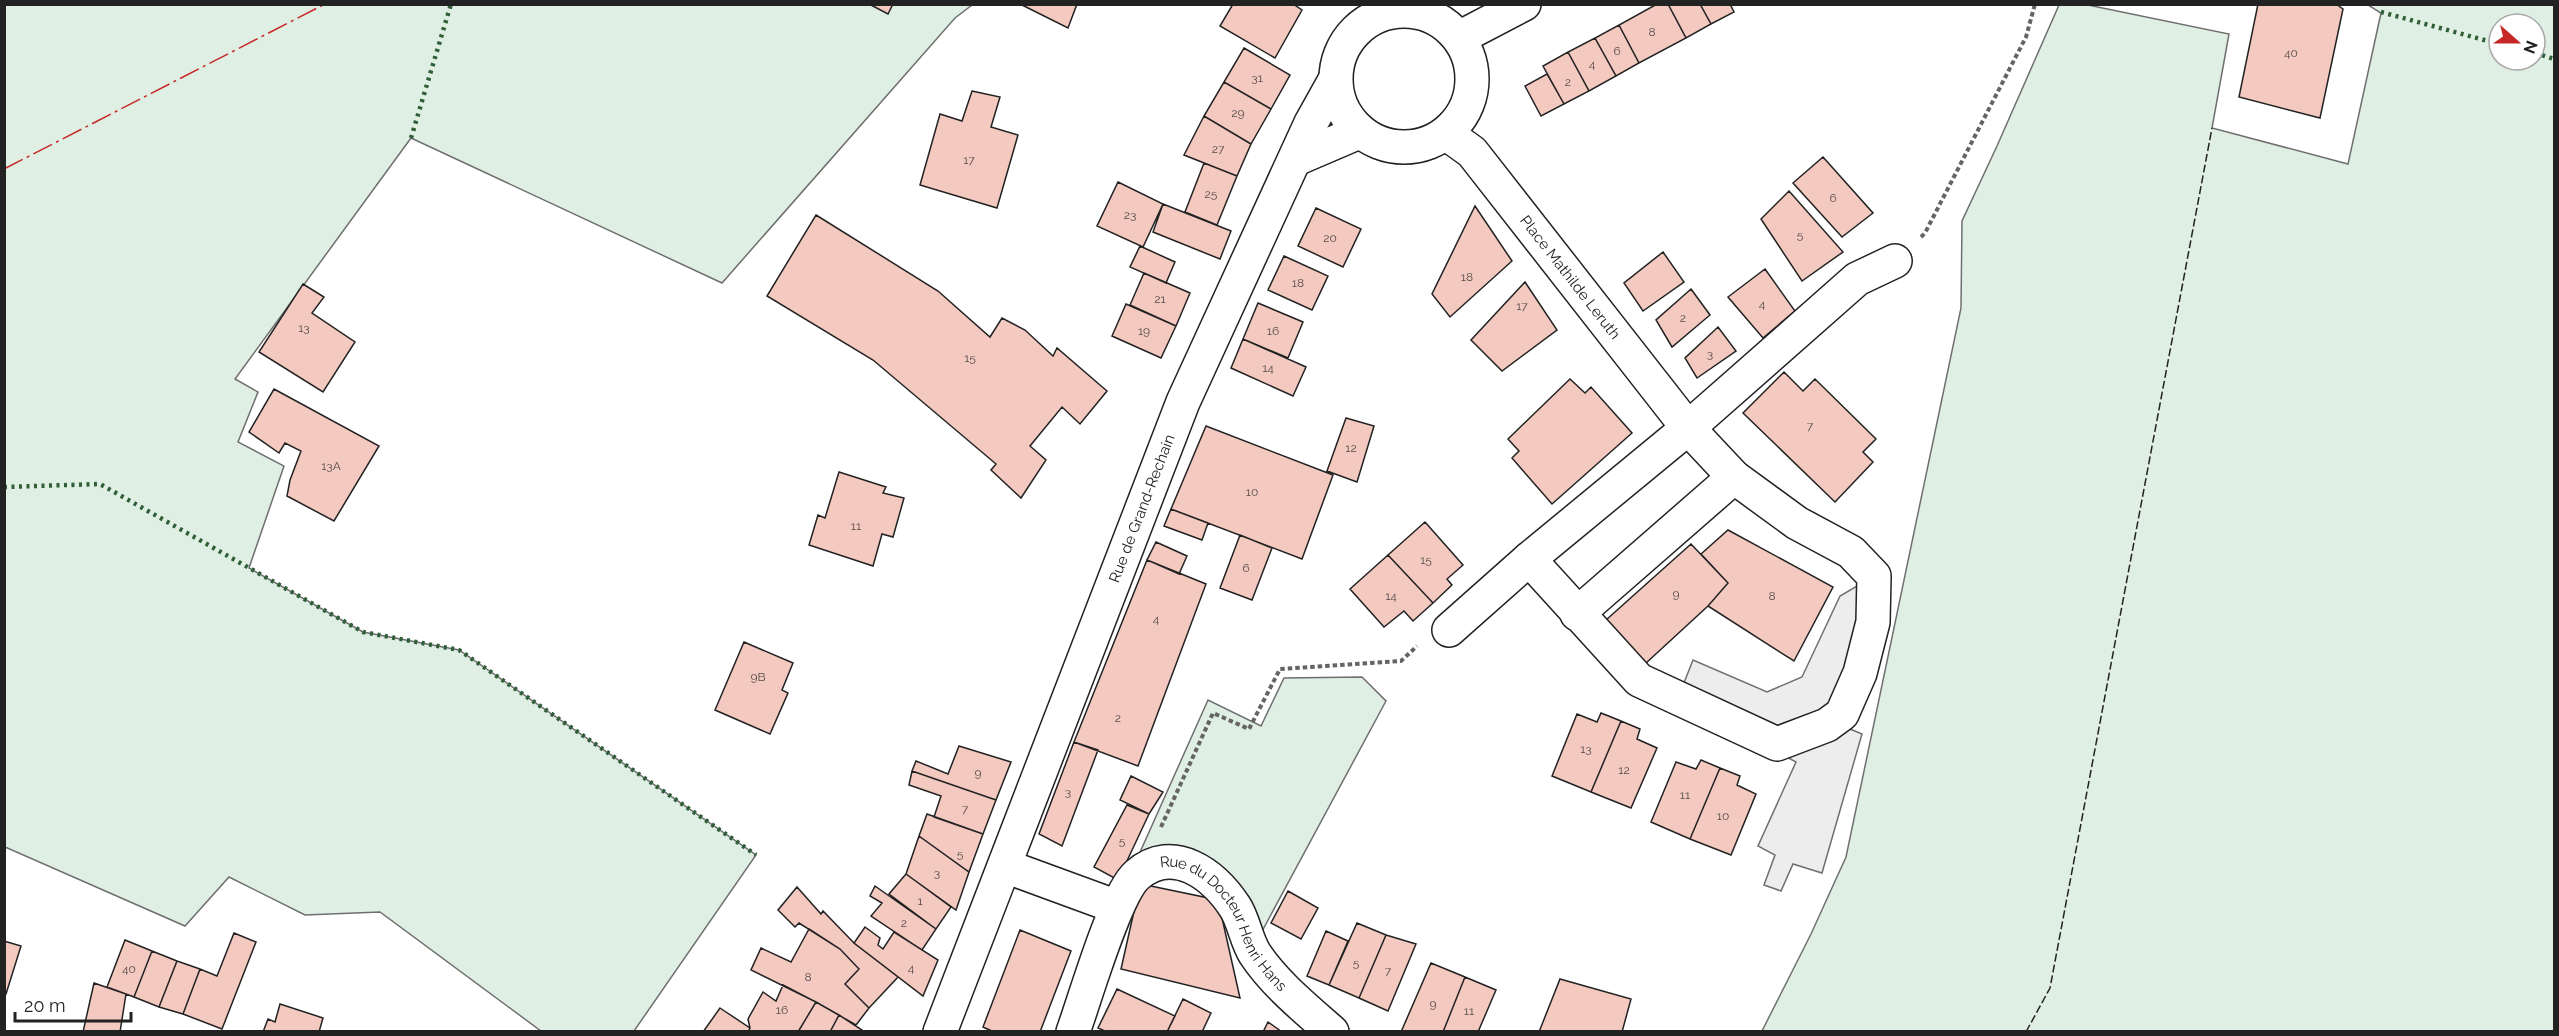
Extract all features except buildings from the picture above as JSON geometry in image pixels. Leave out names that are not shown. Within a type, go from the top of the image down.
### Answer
[{"type":"street","points":[[1459,38],[1524,4]]},
{"type":"street","points":[[1400,8],[1433,17],[1459,38],[1468,57],[1473,78],[1470,99],[1461,118],[1447,134],[1426,145],[1402,148],[1379,144],[1359,132],[1346,117],[1338,100],[1335,80],[1339,58],[1348,39],[1365,23],[1400,8]]},
{"type":"street","name":"Rue de Grand-Rechain","points":[[940,1032],[1183,402],[1311,123],[1335,80]]},
{"type":"street","points":[[1296,159],[1359,132]]},
{"type":"street","name":"Place Mathilde Leruth","points":[[1447,134],[1472,152],[1688,428],[1734,477],[1797,523],[1851,552],[1874,576],[1873,622],[1860,673],[1842,714],[1827,725],[1777,744],[1639,680],[1529,559]]},
{"type":"street","points":[[1449,630],[1529,559],[1688,428],[1857,279],[1896,261]]},
{"type":"street","points":[[1577,614],[1734,477]]},
{"type":"street","name":"Rue du Docteur Henri Hans","points":[[1073,1032],[1117,907],[1136,875],[1158,864],[1182,862],[1215,881],[1236,909],[1254,953],[1287,992],[1332,1032]]},
{"type":"street","points":[[1005,866],[1117,907]]},
{"type":"path","points":[[1896,261],[1925,233],[2026,37],[2035,4]]},
{"type":"path","points":[[1158,864],[1152,844],[1213,713],[1249,729],[1280,669],[1401,661],[1430,634],[1449,630]]},
{"type":"green space","points":[[5,5],[972,5],[955,18],[722,283],[411,138],[235,379],[258,392],[238,442],[284,466],[249,568],[363,632],[459,650],[756,855],[634,1031],[541,1031],[380,912],[305,915],[229,877],[185,926],[5,847]]},
{"type":"green space","points":[[2059,5],[2088,5],[2229,34],[2212,128],[2348,164],[2381,13],[2368,5],[2554,5],[2554,1031],[1762,1031],[1811,934],[1846,857],[1961,308],[1962,221]]},
{"type":"green space","points":[[1362,677],[1386,701],[1260,935],[1240,885],[1210,859],[1137,859],[1208,700],[1261,726],[1284,678]]},
{"type":"shaded area","points":[[1874,576],[1842,714],[1777,744],[1678,698],[1693,660],[1767,692],[1802,677],[1840,596]]},
{"type":"shaded area","points":[[1850,729],[1862,734],[1822,873],[1793,864],[1781,891],[1764,885],[1775,855],[1758,846],[1796,762],[1785,756]]},
{"type":"hedge","points":[[411,138],[451,4]]},
{"type":"hedge","points":[[2381,12],[2487,41]]},
{"type":"hedge","points":[[2547,57],[2554,59]]},
{"type":"hedge","points":[[4,487],[100,484],[363,632],[459,650],[756,855]]},
{"type":"fence","points":[[2026,1032],[2050,988],[2212,128]]},
{"type":"power","points":[[4,169],[325,4]]}]
